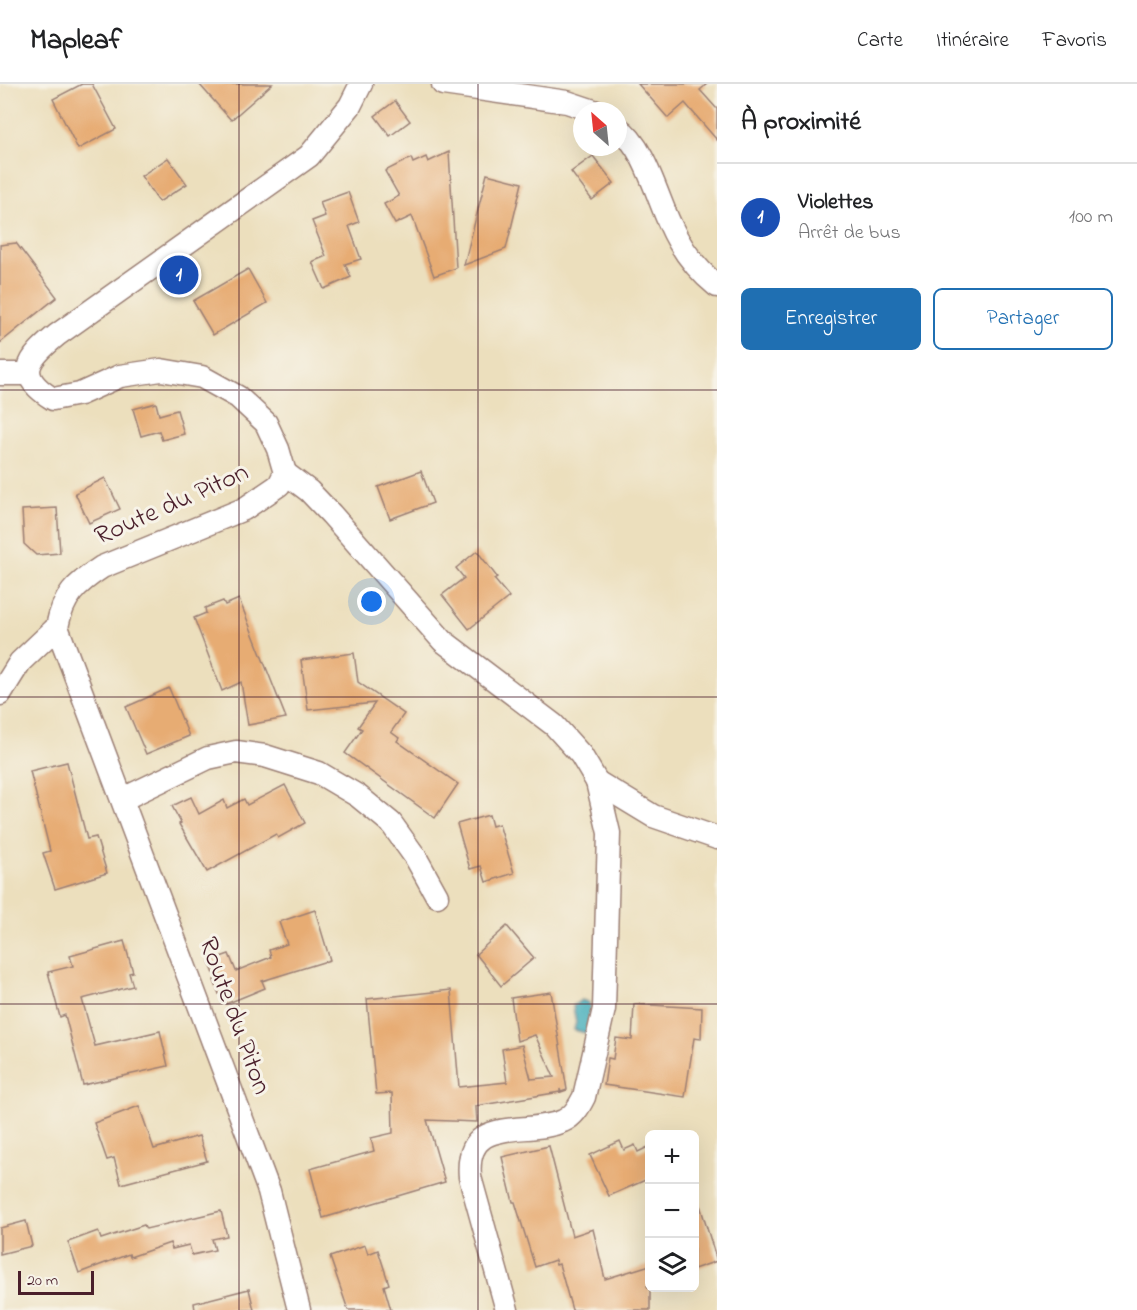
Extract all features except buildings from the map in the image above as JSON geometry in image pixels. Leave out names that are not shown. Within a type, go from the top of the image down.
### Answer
[{"type":"street","points":[[0,374],[29,374],[30,364],[36,352],[57,334],[309,156],[350,106],[361,84]]},
{"type":"street","points":[[443,84],[573,104]]},
{"type":"street","points":[[627,139],[648,171],[680,244],[692,263],[717,286]]},
{"type":"street","name":"Route du Piton","points":[[29,374],[38,390],[53,399],[80,394],[120,376],[151,371],[161,370],[202,377],[238,397],[266,423],[278,449],[285,473],[279,485],[244,509],[102,567],[69,593],[60,611],[57,627],[269,1191],[299,1310]]},
{"type":"street","points":[[285,473],[309,491],[331,514],[443,641],[554,725],[581,755],[597,782],[609,833],[604,1009],[584,1098],[579,1107],[563,1121],[498,1131],[484,1136],[473,1148],[469,1162],[470,1177],[507,1310]]},
{"type":"street","points":[[0,694],[20,662],[57,627]]},
{"type":"street","points":[[123,799],[208,758],[236,752],[265,756],[319,773],[358,796],[391,824],[416,858],[437,896]]},
{"type":"street","points":[[597,782],[653,816],[717,838]]},
{"type":"water","points":[[581,1000],[588,1002],[591,1007],[586,1033],[574,1030],[576,1022],[573,1006]]},
{"type":"place","name":"Violettes","points":[[179,275]]}]
